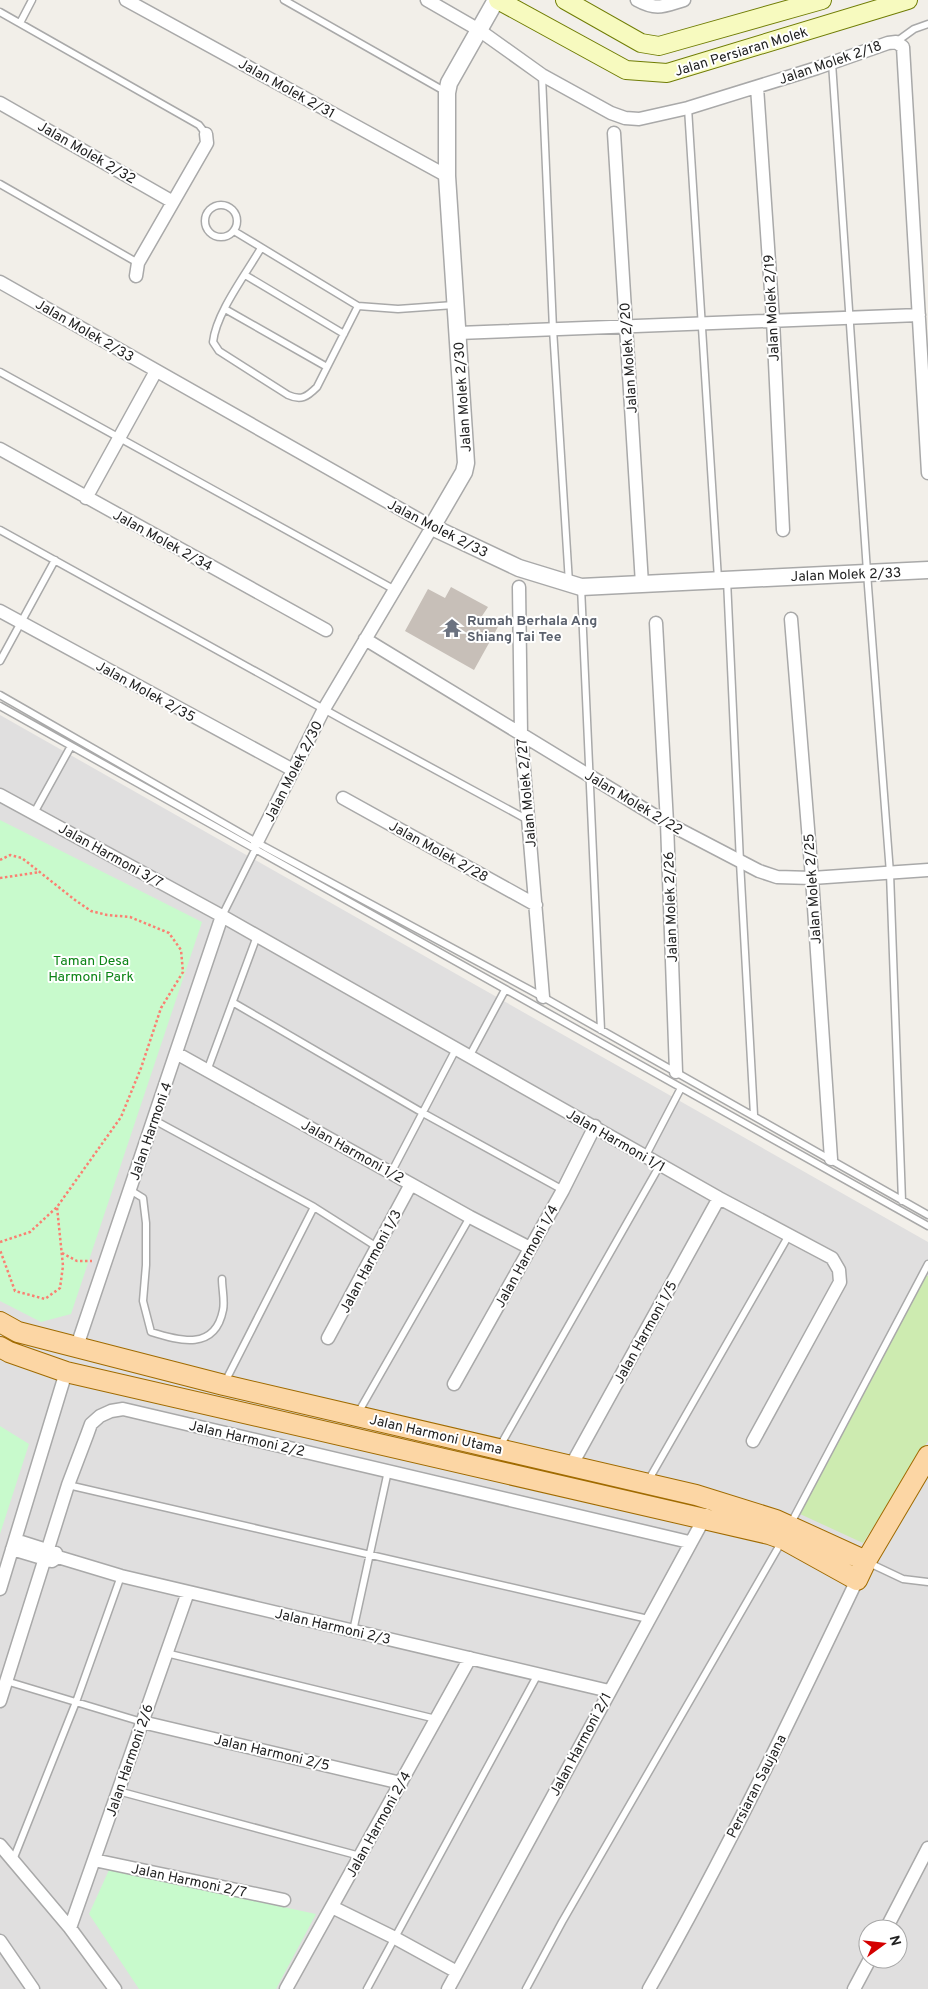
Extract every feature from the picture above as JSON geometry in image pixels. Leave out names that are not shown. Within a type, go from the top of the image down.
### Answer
[{"type":"main road","name":"Jalan Persiaran Molek","points":[[497,0],[626,70],[667,73],[908,0]]},
{"type":"main road","name":"Jalan Persiaran Molek","points":[[565,0],[641,43],[659,46],[822,0]]},
{"type":"main road","name":"Jalan Harmoni Utama","points":[[0,1322],[18,1332],[224,1384],[713,1500],[786,1532],[866,1561]]},
{"type":"main road","name":"Jalan Harmoni Utama","points":[[0,1347],[66,1372],[704,1518],[786,1532],[857,1580]]},
{"type":"main road","points":[[857,1580],[866,1561],[928,1456]]},
{"type":"street","name":"Jalan Molek 2/31","points":[[126,0],[448,176]]},
{"type":"street","name":"Jalan Molek 2/18","points":[[427,0],[479,30],[542,75],[611,113],[625,118],[640,119],[688,108],[888,43],[896,42],[903,47],[928,473]]},
{"type":"street","name":"Jalan Molek 2/30","points":[[256,846],[292,770],[324,709],[464,472],[466,463],[448,176],[447,93],[449,83],[497,0]]},
{"type":"street","points":[[637,0],[648,6],[658,8],[684,0]]},
{"type":"street","name":"Jalan Molek 2/19","points":[[757,87],[773,320],[783,530]]},
{"type":"street","name":"Jalan Molek 2/32","points":[[0,103],[174,202]]},
{"type":"street","name":"Jalan Molek 2/20","points":[[614,133],[642,584]]},
{"type":"street","points":[[137,269],[207,144],[206,134]]},
{"type":"street","name":"Jalan Molek 2/33","points":[[0,282],[432,527],[519,568],[575,585],[642,584],[928,570]]},
{"type":"street","points":[[458,333],[919,315]]},
{"type":"street","points":[[86,498],[156,371]]},
{"type":"street","name":"Jalan Molek 2/34","points":[[0,449],[326,630]]},
{"type":"street","name":"Jalan Molek 2/27","points":[[519,588],[522,734],[543,997]]},
{"type":"street","name":"Jalan Molek 2/35","points":[[0,611],[292,770]]},
{"type":"street","name":"Jalan Molek 2/25","points":[[791,619],[812,878],[831,1159]]},
{"type":"street","name":"Jalan Molek 2/26","points":[[656,623],[667,823],[676,1072]]},
{"type":"street","name":"Jalan Molek 2/22","points":[[365,639],[667,823],[759,872],[777,877],[812,878],[928,870]]},
{"type":"street","name":"Jalan Harmoni 3/7","points":[[0,795],[222,916]]},
{"type":"street","name":"Jalan Molek 2/28","points":[[343,798],[536,905]]},
{"type":"street","name":"Jalan Harmoni 1/1","points":[[222,916],[469,1057],[595,1126],[645,1157],[832,1258],[839,1270],[840,1282],[753,1441]]},
{"type":"street","name":"Jalan Harmoni 4","points":[[77,1346],[222,916]]},
{"type":"street","name":"Jalan Harmoni 1/2","points":[[176,1053],[470,1217],[530,1248]]},
{"type":"street","name":"Jalan Harmoni 1/4","points":[[454,1384],[563,1190],[595,1126]]},
{"type":"street","name":"Jalan Harmoni 1/3","points":[[328,1338],[411,1184]]},
{"type":"street","name":"Jalan Harmoni 1/5","points":[[571,1466],[719,1198]]},
{"type":"street","points":[[0,1589],[66,1372]]},
{"type":"street","name":"Jalan Harmoni 2/2","points":[[0,1700],[51,1555],[68,1485],[91,1424],[100,1416],[111,1411],[123,1409],[690,1542]]},
{"type":"street","name":"Jalan Harmoni 2/1","points":[[448,1989],[713,1500]]},
{"type":"street","name":"Jalan Harmoni 2/3","points":[[14,1544],[121,1576],[609,1691]]},
{"type":"street","name":"Persiaran Saujana","points":[[649,1989],[677,1940],[773,1755],[857,1580]]},
{"type":"street","name":"Jalan Harmoni 2/6","points":[[70,1928],[188,1592]]},
{"type":"street","name":"Jalan Harmoni 2/4","points":[[286,1989],[470,1658]]},
{"type":"street","name":"Jalan Harmoni 2/5","points":[[142,1722],[401,1783]]},
{"type":"street","points":[[0,1845],[70,1928],[115,1989]]},
{"type":"street","points":[[891,1919],[928,1848]]},
{"type":"street","name":"Jalan Harmoni 2/7","points":[[94,1860],[284,1900]]},
{"type":"street","points":[[332,1907],[395,1938],[457,1972]]},
{"type":"street","points":[[0,1941],[33,1989]]},
{"type":"street","points":[[854,1989],[865,1969]]},
{"type":"lane","points":[[20,23],[32,0]]},
{"type":"lane","points":[[284,0],[447,93]]},
{"type":"lane","points":[[0,12],[199,125],[206,134]]},
{"type":"lane","points":[[896,42],[914,29],[928,24]]},
{"type":"lane","points":[[832,62],[867,573],[890,872],[902,1202]]},
{"type":"lane","points":[[542,75],[554,329],[590,776],[602,1030]]},
{"type":"lane","points":[[688,108],[701,323],[722,579],[754,1115]]},
{"type":"lane","points":[[0,184],[137,269]]},
{"type":"lane","points":[[221,204],[231,208],[237,216],[234,231],[224,237],[213,236],[205,222],[208,211],[212,207],[221,204]]},
{"type":"lane","points":[[234,231],[358,306],[398,309],[456,305]]},
{"type":"lane","points":[[261,248],[214,330],[213,342],[219,351],[288,395],[296,399],[308,397],[316,387],[358,306]]},
{"type":"lane","points":[[245,276],[344,334]]},
{"type":"lane","points":[[225,309],[327,367]]},
{"type":"lane","points":[[0,372],[395,590]]},
{"type":"lane","points":[[0,530],[528,820]]},
{"type":"lane","points":[[0,661],[55,560]]},
{"type":"lane","points":[[0,695],[505,990],[928,1226]]},
{"type":"lane","points":[[0,706],[256,846],[543,997],[928,1215]]},
{"type":"lane","points":[[34,813],[71,746]]},
{"type":"lane","points":[[222,916],[256,846]]},
{"type":"lane","points":[[207,1071],[234,1003],[257,936]]},
{"type":"lane","points":[[469,1057],[505,990]]},
{"type":"lane","points":[[234,1003],[423,1113],[563,1190]]},
{"type":"lane","points":[[391,1172],[456,1049]]},
{"type":"lane","points":[[645,1157],[681,1088]]},
{"type":"lane","points":[[154,1120],[314,1207],[377,1247]]},
{"type":"lane","points":[[498,1449],[660,1165]]},
{"type":"lane","points":[[130,1190],[143,1198],[146,1223],[146,1265],[143,1300],[151,1332],[174,1340],[200,1341],[215,1330],[223,1310],[222,1279]]},
{"type":"lane","points":[[224,1384],[314,1207]]},
{"type":"lane","points":[[357,1416],[470,1217]]},
{"type":"lane","points":[[647,1483],[789,1235]]},
{"type":"lane","points":[[526,1989],[562,1922],[786,1532],[928,1264]]},
{"type":"lane","points":[[353,1631],[388,1471]]},
{"type":"lane","points":[[68,1485],[648,1619]]},
{"type":"lane","points":[[866,1561],[903,1579],[928,1582]]},
{"type":"lane","points":[[13,1860],[76,1702],[121,1576]]},
{"type":"lane","points":[[166,1653],[436,1719]]},
{"type":"lane","points":[[368,1989],[538,1674]]},
{"type":"lane","points":[[6,1681],[142,1722]]},
{"type":"lane","points":[[118,1791],[360,1856]]},
{"type":"path","points":[[0,860],[10,855],[22,858],[91,911],[107,915],[130,917],[169,933],[181,950],[183,972],[161,1008],[121,1117],[57,1207],[30,1232],[0,1242]]},
{"type":"path","points":[[0,878],[40,872]]},
{"type":"path","points":[[0,1250],[15,1292],[46,1299],[60,1288],[63,1266],[57,1207]]},
{"type":"path","points":[[62,1253],[77,1261],[106,1261]]},
{"type":"shaded area","points":[[0,715],[928,1242],[928,1989],[0,1989]]},
{"type":"green space","name":"Taman Desa Harmoni Park","points":[[0,820],[202,922],[71,1314],[41,1322],[0,1301]]},
{"type":"green space","points":[[926,1275],[928,1276],[928,1441],[863,1543],[800,1514]]},
{"type":"green space","points":[[0,1426],[29,1444],[0,1534]]},
{"type":"green space","points":[[109,1870],[316,1914],[276,1989],[139,1989],[89,1914]]},
{"type":"building","name":"Rumah Berhala Ang Shiang Tai Tee","points":[[451,587],[488,607],[482,616],[499,625],[474,670],[405,631],[428,589],[445,598]]},
{"type":"place","name":"Rumah Berhala Ang Shiang Tai Tee","points":[[452,628]]}]
